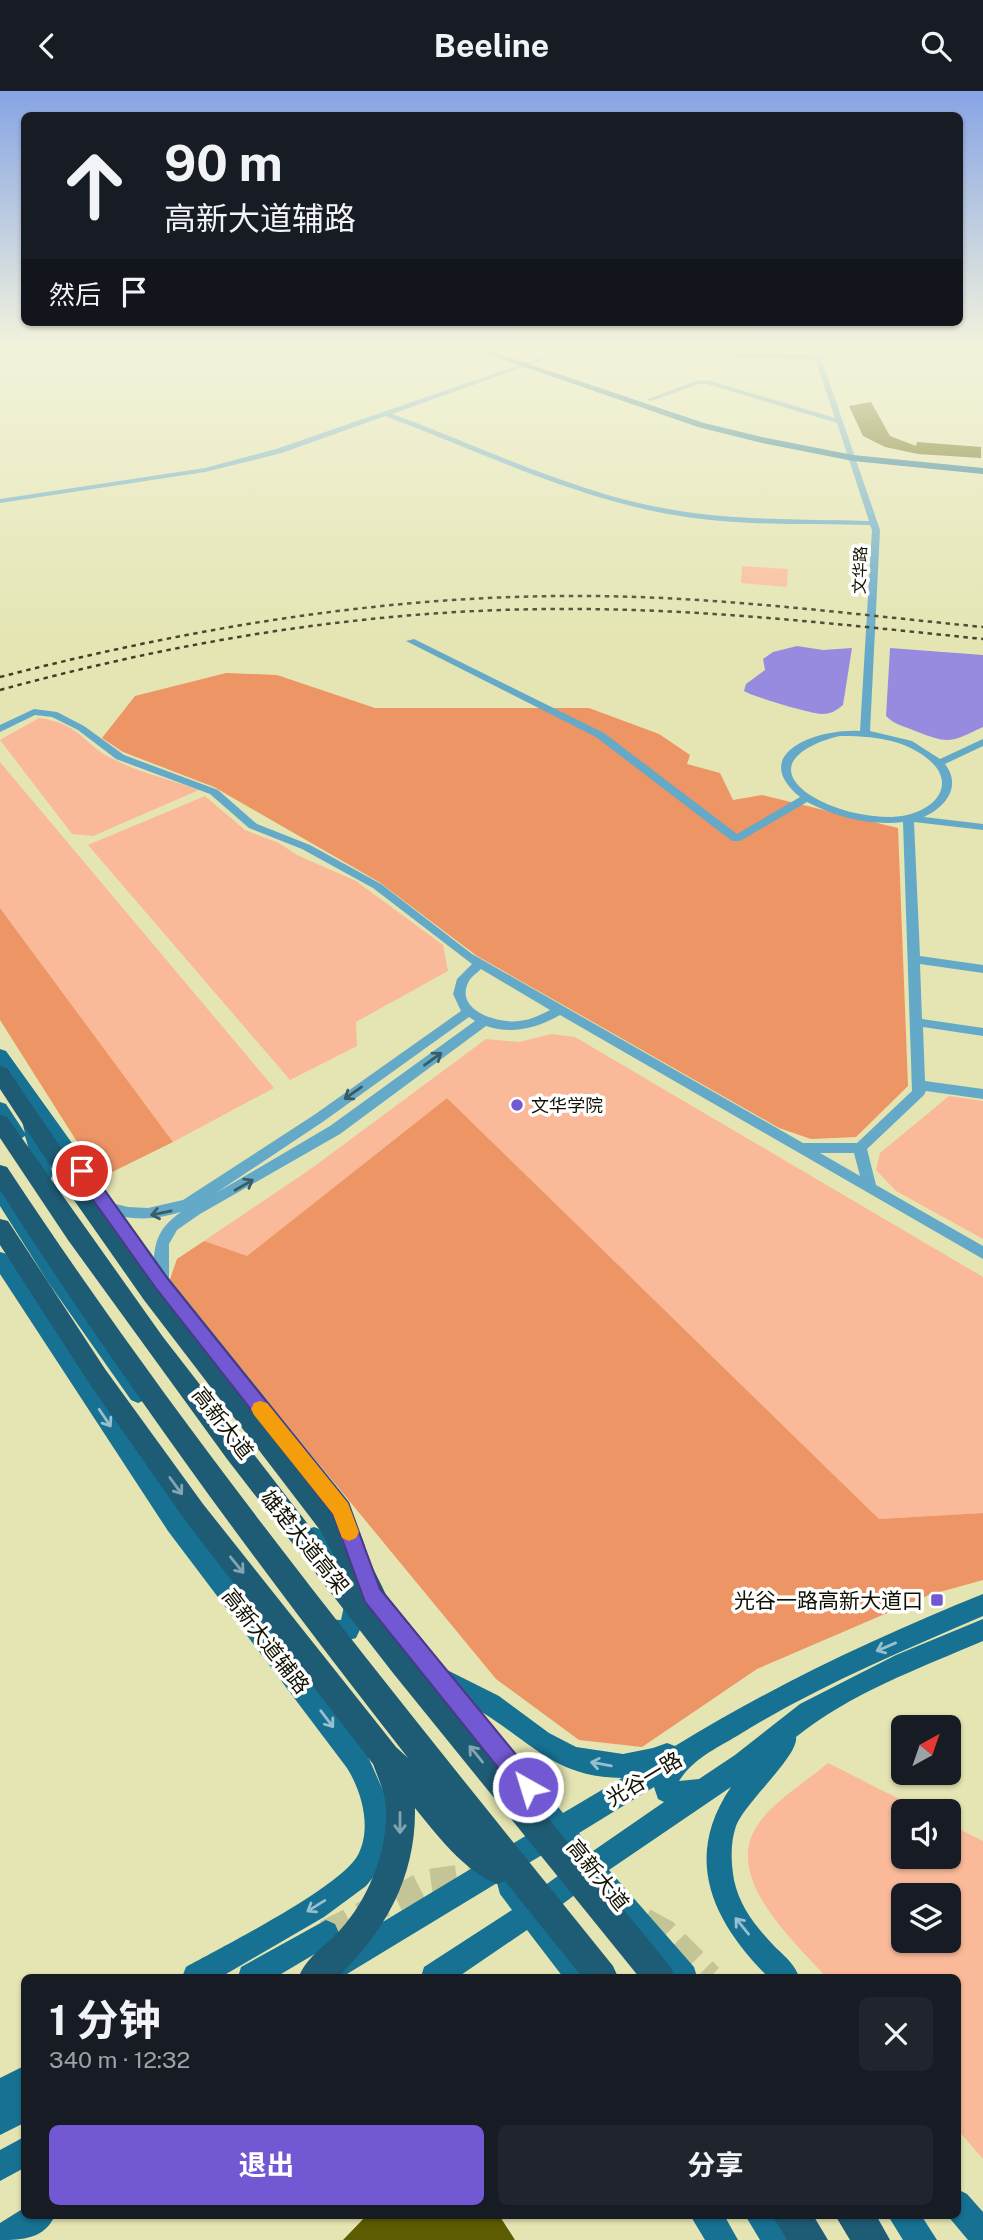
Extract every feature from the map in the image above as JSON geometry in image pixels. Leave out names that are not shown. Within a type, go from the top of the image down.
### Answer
[{"type":"highway","points":[[0,1073],[62,1167],[152,1293],[329,1522],[372,1595]]},
{"type":"highway","name":"雄楚大道高架","points":[[0,1122],[92,1258],[236,1456],[657,1974]]},
{"type":"highway","name":"雄楚大道高架","points":[[0,1173],[125,1362],[205,1473],[398,1722],[600,1974]]},
{"type":"highway","points":[[2,1208],[97,1376],[194,1512],[386,1757],[420,1790],[450,1828],[497,1869]]},
{"type":"highway","points":[[320,1974],[354,1939],[386,1887],[400,1836],[400,1799],[386,1757]]},
{"type":"highway","points":[[793,2219],[810,2240]]},
{"type":"highway","points":[[855,2219],[872,2240]]},
{"type":"main road","points":[[813,447],[852,455],[983,471]]},
{"type":"main road","points":[[819,447],[852,455],[983,466]]},
{"type":"main road","points":[[0,1055],[161,1282],[341,1509],[372,1595]]},
{"type":"main road","points":[[21,1087],[44,1175]]},
{"type":"main road","name":"高新大道","points":[[0,1108],[164,1345],[311,1534],[372,1595],[592,1868],[681,1974]]},
{"type":"main road","points":[[2,1208],[311,1626],[577,1974]]},
{"type":"main road","name":"高新大道辅路","points":[[0,1259],[176,1524],[368,1776],[376,1802],[377,1829],[366,1868],[320,1903],[201,1974]]},
{"type":"main road","points":[[311,1534],[355,1590],[355,1617],[348,1630],[335,1633],[311,1626]]},
{"type":"main road","name":"光谷一路","points":[[322,1974],[755,1711],[878,1650],[983,1605]]},
{"type":"main road","points":[[438,1974],[744,1764],[808,1712],[904,1663],[983,1630]]},
{"type":"main road","points":[[441,1679],[492,1705],[550,1748],[587,1762],[618,1767],[652,1762],[755,1711]]},
{"type":"main road","points":[[783,1974],[734,1917],[718,1860],[720,1832],[729,1812],[742,1794],[808,1712]]},
{"type":"main road","points":[[680,1758],[665,1780],[667,1790],[675,1794],[706,1790]]},
{"type":"main road","points":[[256,1974],[326,1933]]},
{"type":"main road","points":[[0,2094],[21,2082]]},
{"type":"main road","points":[[0,2122],[21,2110]]},
{"type":"main road","points":[[0,2166],[21,2153]]},
{"type":"main road","points":[[961,2209],[983,2235]]},
{"type":"main road","points":[[0,2239],[33,2219]]},
{"type":"main road","points":[[708,2219],[723,2240]]},
{"type":"main road","points":[[763,2219],[778,2240]]},
{"type":"street","points":[[0,500],[189,470],[277,447]]},
{"type":"street","points":[[0,500],[205,470],[290,447]]},
{"type":"street","points":[[474,447],[577,486],[638,505],[733,520],[872,523]]},
{"type":"street","name":"文华路","points":[[849,447],[876,530],[865,733]]},
{"type":"street","points":[[411,641],[600,735],[736,839],[806,798]]},
{"type":"street","points":[[0,729],[34,712],[54,714],[81,728],[120,757],[203,786],[214,792],[253,826],[306,847],[377,886],[479,964],[983,1253]]},
{"type":"street","points":[[908,818],[929,811],[944,800],[949,786],[946,771],[915,746],[891,737],[840,733],[817,737],[800,745],[789,756],[786,770],[792,785],[806,798],[827,810],[853,817],[881,820],[908,818],[983,827]]},
{"type":"street","points":[[939,763],[983,742]]},
{"type":"street","points":[[799,1148],[860,1148],[919,1092],[908,818]]},
{"type":"street","points":[[914,959],[983,969]]},
{"type":"street","points":[[479,964],[465,975],[460,986],[461,999],[469,1011],[484,1021],[506,1027],[525,1026],[542,1022],[560,1010]]},
{"type":"street","points":[[107,1207],[130,1215],[150,1215],[168,1212],[188,1203],[319,1118],[469,1011]]},
{"type":"street","points":[[161,1282],[162,1244],[172,1226],[195,1210],[335,1130],[484,1021]]},
{"type":"street","points":[[916,1022],[983,1032]]},
{"type":"street","points":[[919,1085],[983,1094]]},
{"type":"street","points":[[860,1148],[870,1188]]},
{"type":"shaded area","points":[[742,566],[788,569],[787,587],[741,583]]},
{"type":"shaded area","points":[[797,646],[823,650],[852,648],[843,705],[836,710],[826,714],[817,713],[744,691],[746,684],[765,670],[763,659],[773,652]]},
{"type":"shaded area","points":[[890,648],[983,655],[983,727],[956,739],[943,740],[889,719],[886,716]]},
{"type":"shaded area","points":[[226,673],[277,675],[375,708],[589,708],[659,734],[690,755],[687,764],[720,773],[733,800],[762,795],[898,828],[908,1086],[856,1137],[811,1139],[779,1128],[477,956],[379,882],[214,787],[123,752],[102,738],[135,696]]},
{"type":"shaded area","points":[[39,718],[65,725],[104,754],[125,765],[199,790],[93,836],[72,834],[0,740]]},
{"type":"shaded area","points":[[0,762],[274,1088],[173,1142],[0,908]]},
{"type":"shaded area","points":[[205,796],[245,830],[279,843],[297,855],[356,881],[443,945],[448,971],[356,1022],[357,1046],[290,1080],[88,845]]},
{"type":"shaded area","points":[[0,908],[173,1142],[100,1178],[0,1020]]},
{"type":"shaded area","points":[[551,1034],[575,1037],[983,1277],[983,1513],[879,1519],[447,1098],[246,1257],[204,1241],[312,1168],[486,1039],[519,1042]]},
{"type":"shaded area","points":[[949,1096],[983,1101],[983,1239],[896,1191],[876,1170],[880,1153]]},
{"type":"shaded area","points":[[447,1098],[879,1519],[983,1513],[983,1580],[929,1595],[757,1669],[642,1747],[579,1740],[496,1679],[169,1282],[177,1259],[204,1241],[247,1256]]},
{"type":"shaded area","points":[[828,1763],[899,1799],[891,1799],[891,1869],[961,1869],[961,1830],[983,1841],[983,2159],[961,2134],[961,1974],[823,1974],[780,1926],[755,1886],[749,1864],[749,1843],[766,1815]]},
{"type":"building","points":[[886,447],[981,447],[981,458],[918,454]]},
{"type":"building","points":[[363,2219],[502,2219],[515,2240],[343,2240]]},
{"type":"tunnel","points":[[326,1933],[429,1882],[479,1875]]},
{"type":"tunnel","points":[[644,1921],[666,1933],[707,1974]]},
{"type":"railway","points":[[0,677],[144,644],[288,618],[361,608],[507,597],[682,599],[983,627]]},
{"type":"railway","points":[[0,690],[141,656],[283,630],[426,614],[498,610],[674,612],[983,639]]},
{"type":"slow traffic","points":[[260,1409],[341,1509],[349,1532]]},
{"type":"place","name":"文华学院","points":[[517,1105]]},
{"type":"place","name":"光谷一路高新大道口","points":[[937,1600]]},
{"type":"route","points":[[82,1171],[161,1282],[341,1509],[372,1595],[528,1787]]}]
